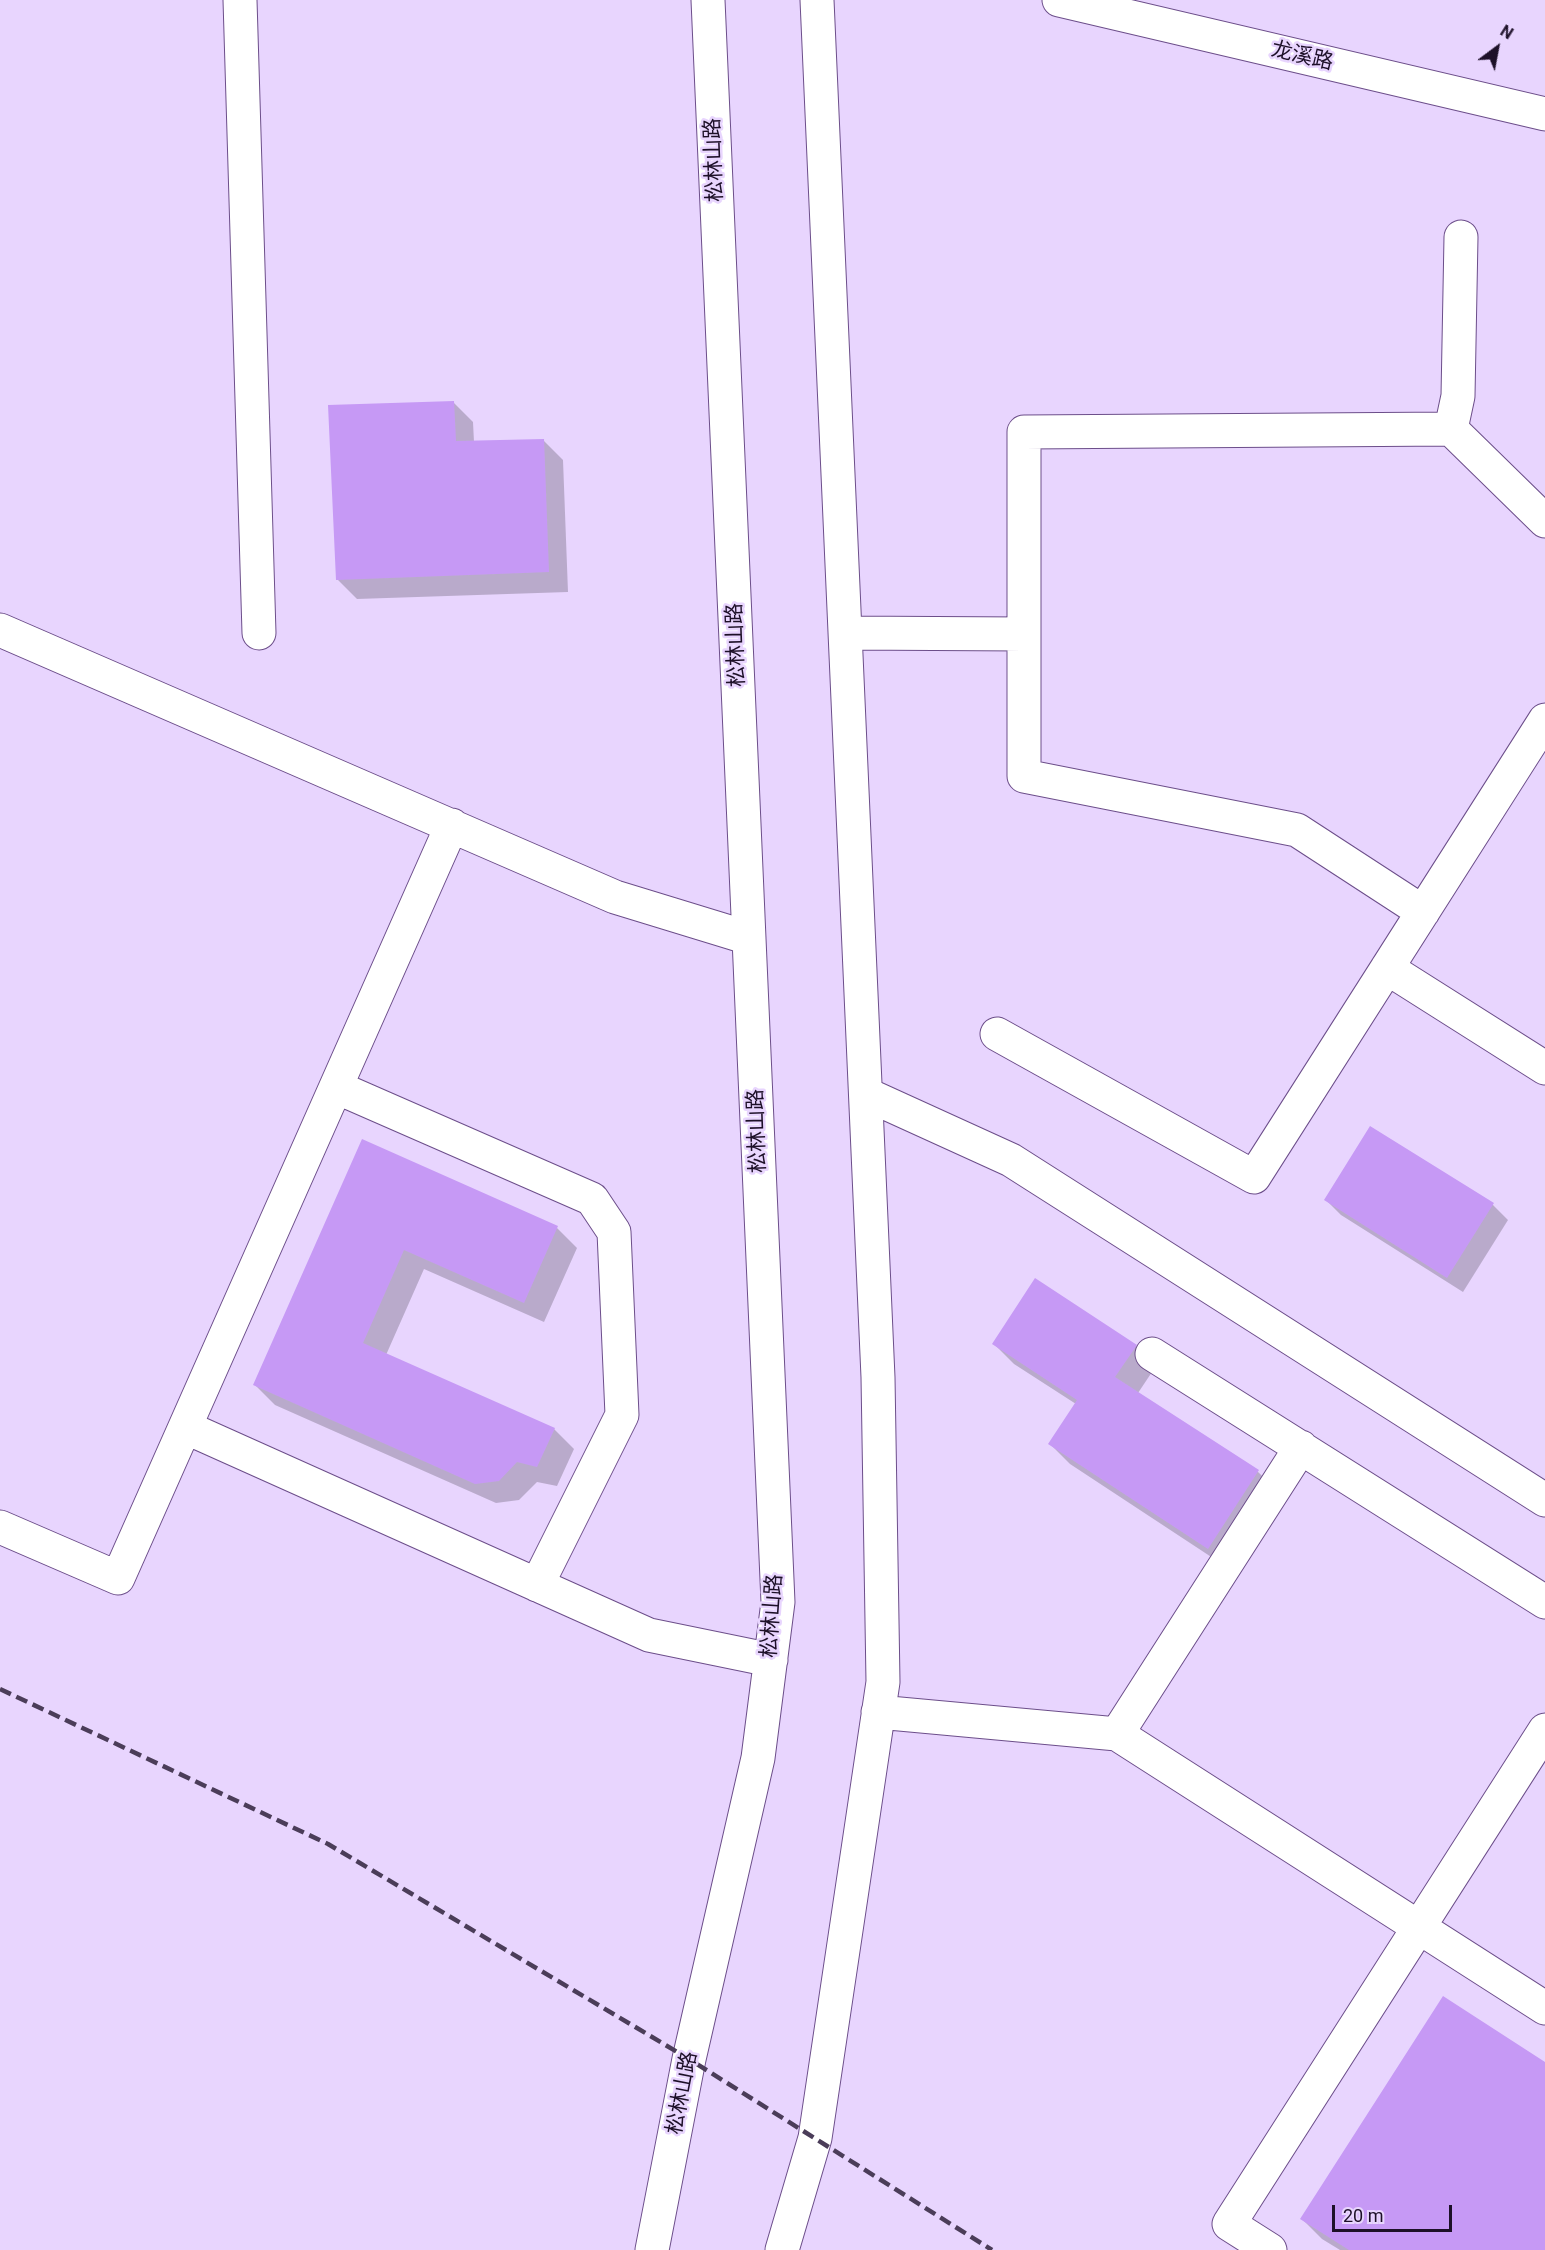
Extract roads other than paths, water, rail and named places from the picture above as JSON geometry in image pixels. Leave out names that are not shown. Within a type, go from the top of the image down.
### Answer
[{"type":"street","points":[[240,0],[259,633]]},
{"type":"street","name":"松林山路","points":[[652,2250],[689,2059],[758,1758],[778,1602],[708,0]]},
{"type":"street","points":[[782,2250],[815,2138],[883,1682],[878,1377],[818,0]]},
{"type":"street","name":"龙溪路","points":[[1059,0],[1545,114]]},
{"type":"street","points":[[1451,429],[1458,396],[1461,237]]},
{"type":"street","points":[[1423,912],[1297,830],[1024,776],[1024,432],[1451,429],[1545,521]]},
{"type":"street","points":[[0,630],[615,897],[749,938]]},
{"type":"street","points":[[845,633],[1024,634]]},
{"type":"street","points":[[997,1034],[1254,1178],[1545,720]]},
{"type":"street","points":[[0,1527],[118,1578],[452,825]]},
{"type":"street","points":[[1387,968],[1545,1068]]},
{"type":"street","points":[[336,1087],[592,1199],[614,1232],[622,1414],[537,1585]]},
{"type":"street","points":[[866,1094],[1011,1160],[1545,1500]]},
{"type":"street","points":[[1152,1354],[1545,1602]]},
{"type":"street","points":[[185,1427],[649,1635],[771,1660]]},
{"type":"street","points":[[1117,1734],[1301,1448]]},
{"type":"street","points":[[878,1712],[1117,1734],[1545,2008]]},
{"type":"street","points":[[1270,2250],[1229,2224],[1545,1730]]},
{"type":"railway","points":[[0,1689],[328,1844],[689,2059],[992,2250]]}]
